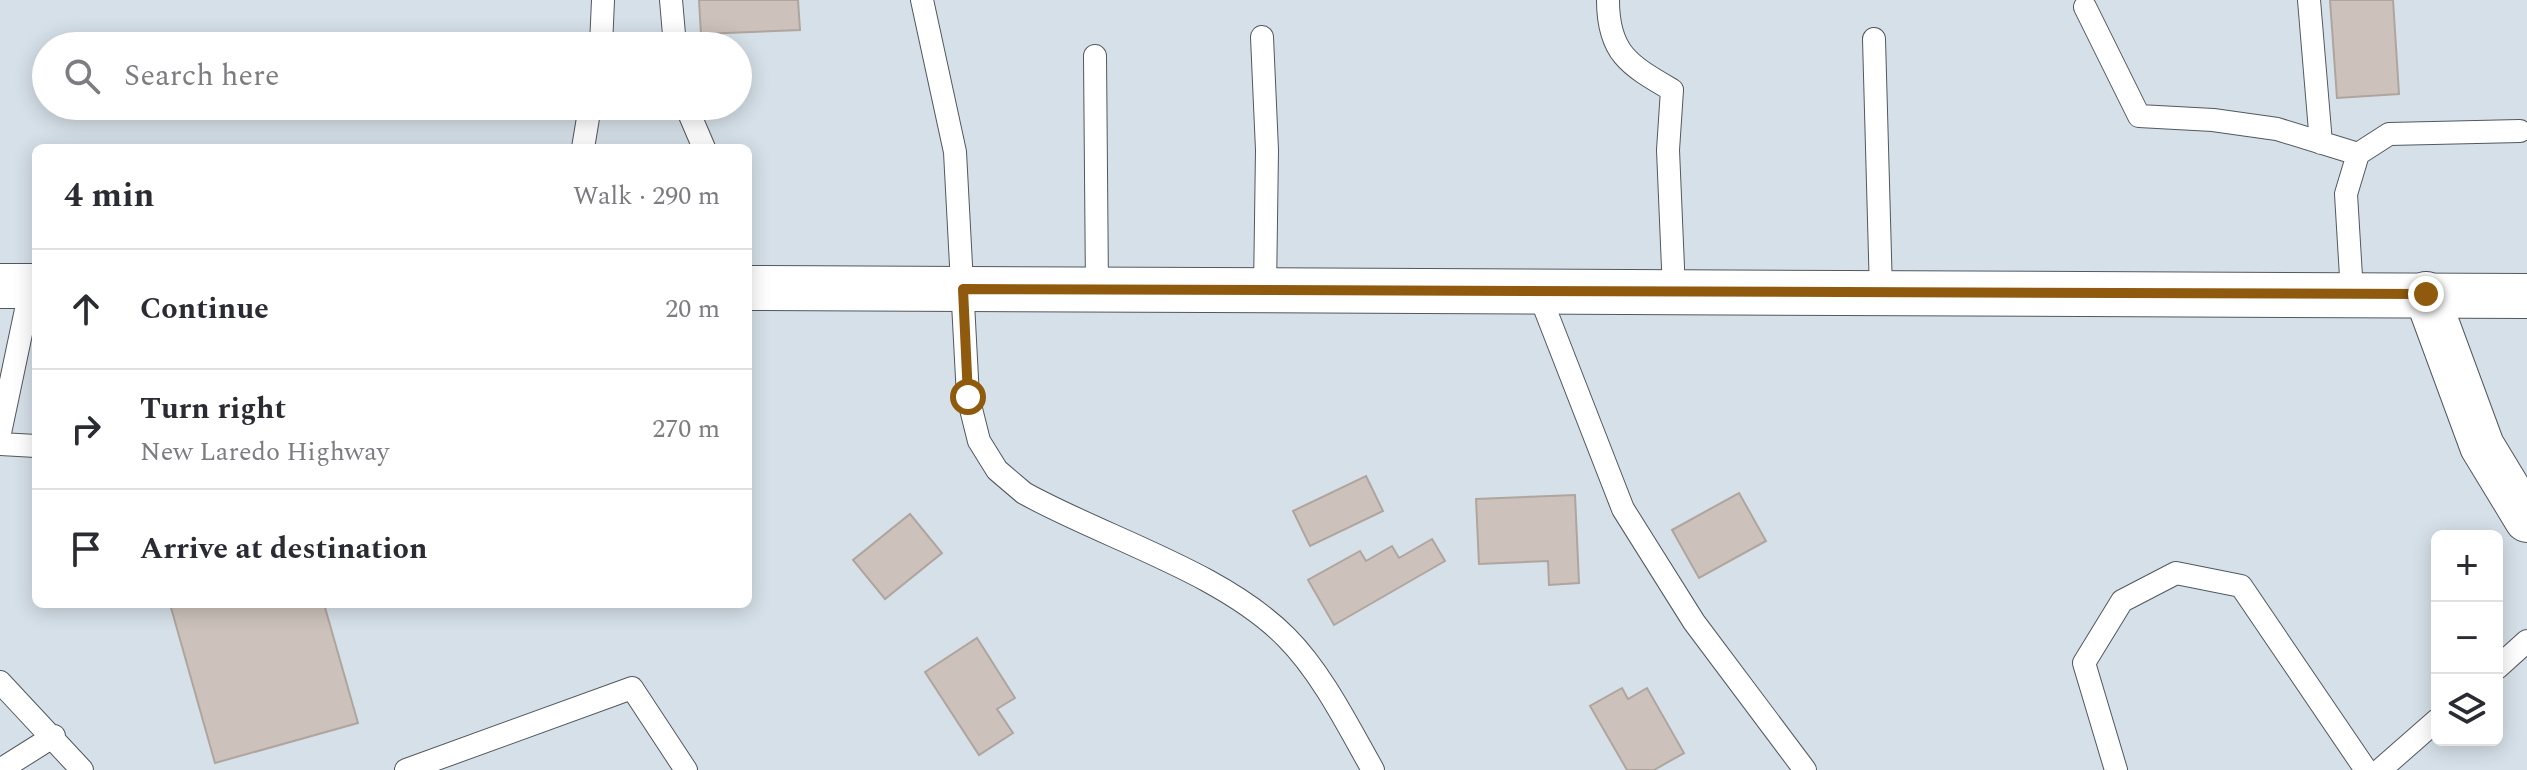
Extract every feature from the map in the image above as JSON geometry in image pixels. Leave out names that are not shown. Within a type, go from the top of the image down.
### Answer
[{"type":"main road","points":[[752,288],[2527,296]]},
{"type":"main road","points":[[2426,294],[2482,446],[2527,520]]},
{"type":"lane","points":[[602,32],[603,0]]},
{"type":"lane","points":[[671,0],[674,32]]},
{"type":"lane","points":[[922,0],[955,152],[968,397],[979,441],[997,470],[1024,493],[1235,597],[1276,629],[1311,669],[1373,770]]},
{"type":"lane","points":[[1608,0],[1608,22],[1619,53],[1637,69],[1672,90],[1668,150],[1674,291]]},
{"type":"lane","points":[[2309,0],[2321,143]]},
{"type":"lane","points":[[2085,7],[2139,116],[2277,129],[2358,154]]},
{"type":"lane","points":[[1262,37],[1267,150],[1265,290]]},
{"type":"lane","points":[[1874,39],[1881,292]]},
{"type":"lane","points":[[1095,56],[1097,289]]},
{"type":"lane","points":[[584,144],[588,120]]},
{"type":"lane","points":[[692,120],[702,144]]},
{"type":"lane","points":[[2352,293],[2346,194],[2358,154],[2389,134],[2520,131]]},
{"type":"lane","points":[[0,433],[22,286]]},
{"type":"lane","points":[[1538,291],[1623,509],[1694,622],[1805,770]]},
{"type":"lane","points":[[0,444],[32,446]]},
{"type":"lane","points":[[2116,770],[2084,663],[2122,601],[2176,573],[2241,586],[2366,770]]},
{"type":"lane","points":[[2503,663],[2527,641]]},
{"type":"lane","points":[[0,682],[54,736],[82,770]]},
{"type":"lane","points":[[406,770],[632,688],[686,770]]},
{"type":"lane","points":[[2380,770],[2431,725]]},
{"type":"lane","points":[[0,770],[54,736]]},
{"type":"building","points":[[699,0],[798,0],[800,30],[701,32]]},
{"type":"building","points":[[2330,0],[2393,0],[2399,94],[2337,98]]},
{"type":"building","points":[[1366,476],[1383,511],[1310,546],[1293,511]]},
{"type":"building","points":[[1739,493],[1766,541],[1699,578],[1672,530]]},
{"type":"building","points":[[1575,495],[1579,583],[1549,585],[1548,561],[1479,564],[1476,499]]},
{"type":"building","points":[[910,514],[942,553],[885,599],[853,560]]},
{"type":"building","points":[[1432,539],[1445,561],[1334,625],[1308,580],[1360,551],[1366,561],[1392,546],[1399,558]]},
{"type":"building","points":[[171,608],[325,608],[358,723],[215,763]]},
{"type":"building","points":[[977,638],[1015,698],[997,709],[1013,733],[979,755],[925,672]]},
{"type":"building","points":[[1622,688],[1628,699],[1647,688],[1684,753],[1654,770],[1627,770],[1590,706]]},
{"type":"route","points":[[968,397],[963,289],[2426,294]]}]
